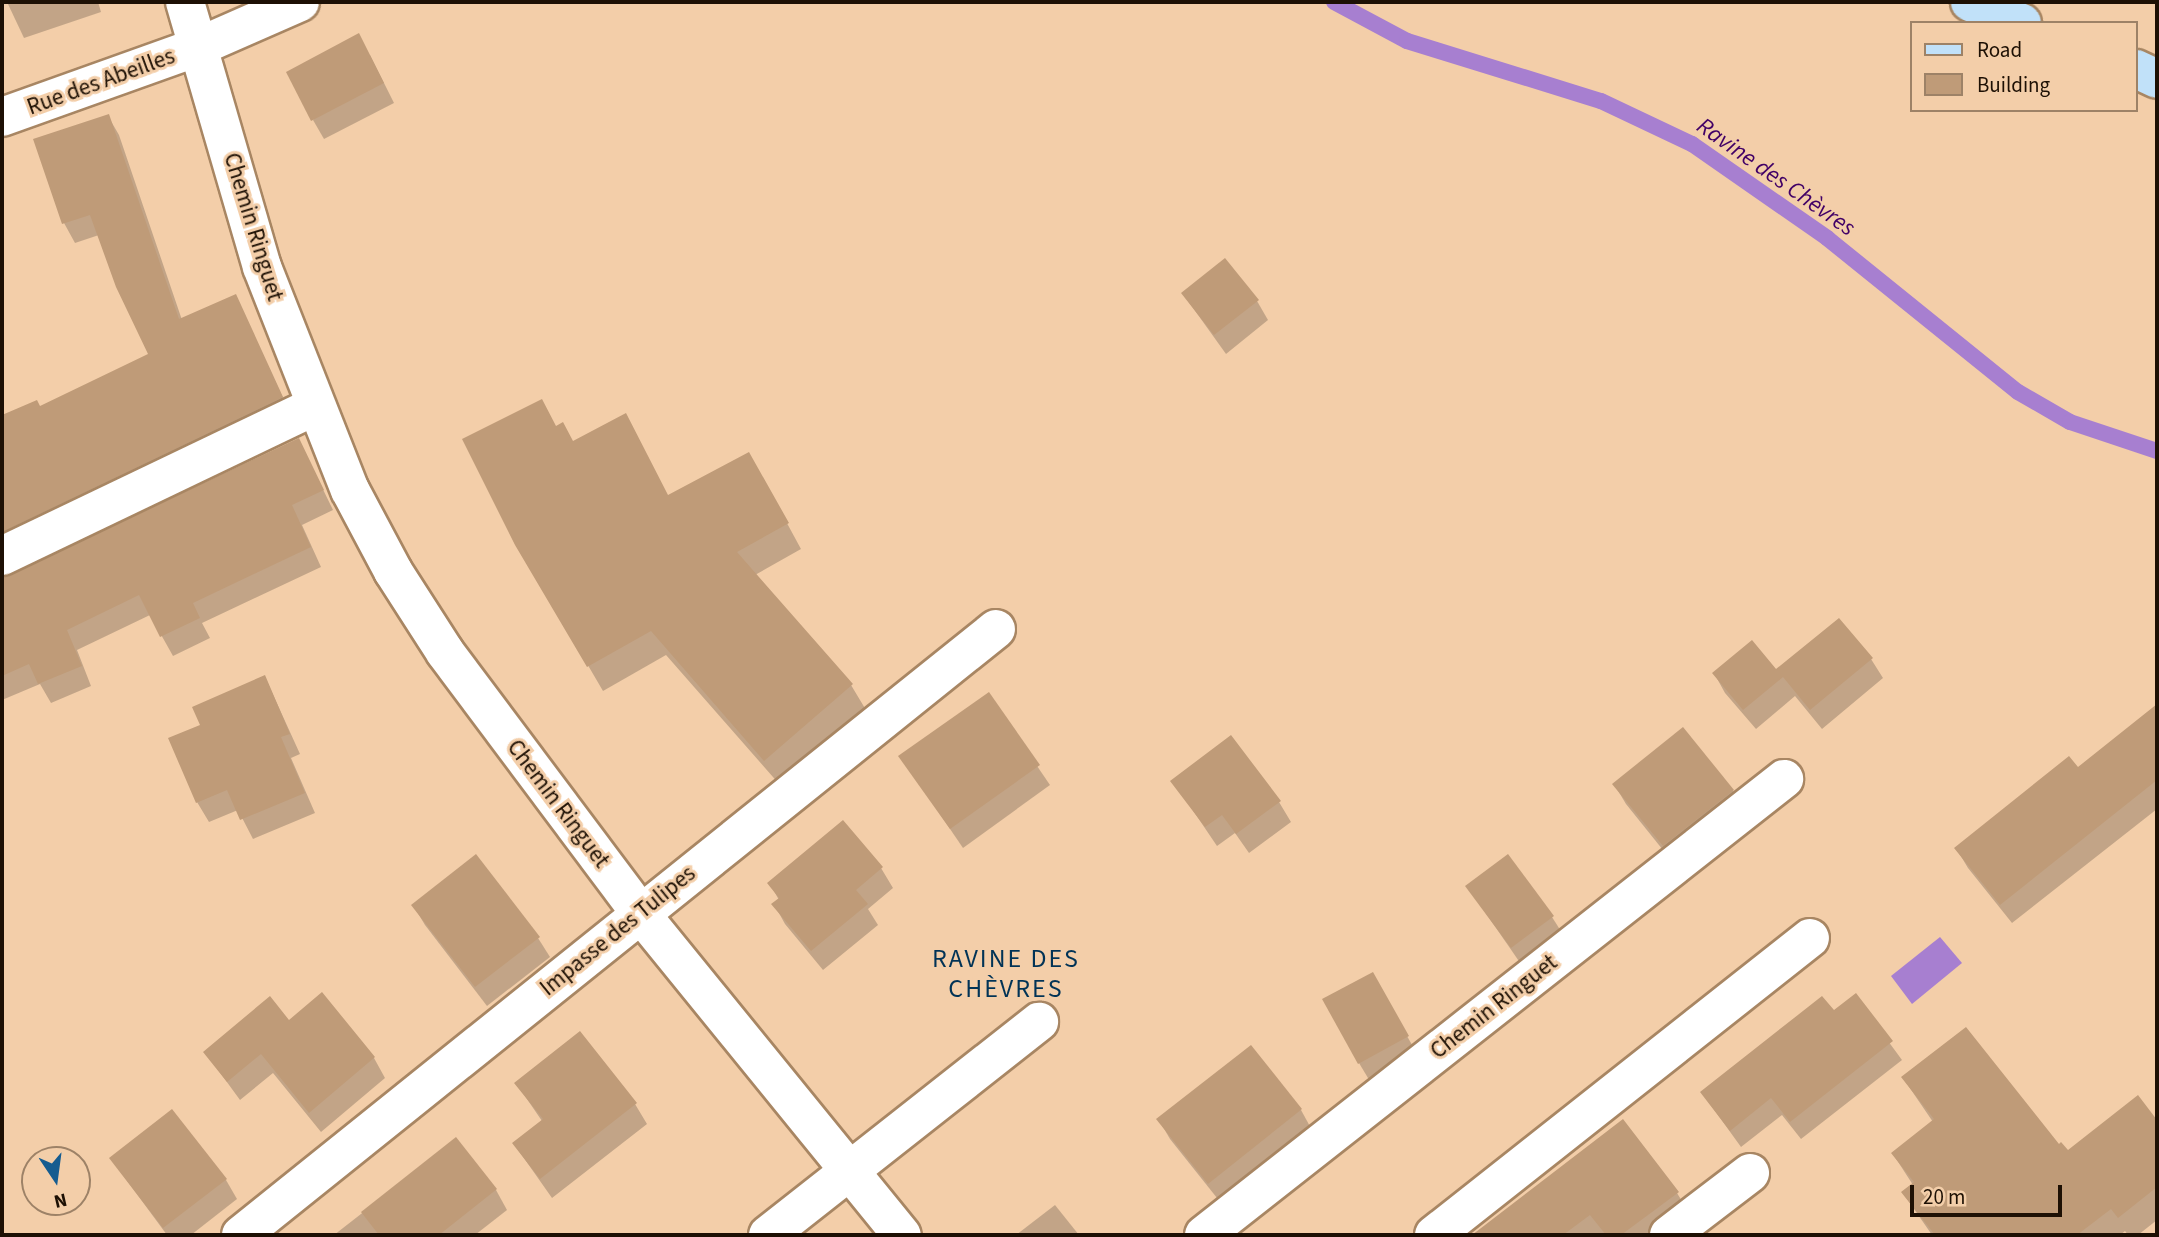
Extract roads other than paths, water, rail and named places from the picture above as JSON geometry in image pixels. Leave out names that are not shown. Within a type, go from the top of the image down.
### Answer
[{"type":"main road","points":[[1970,2],[2017,21]]},
{"type":"main road","points":[[2138,70],[2157,79]]},
{"type":"street","name":"Chemin Ringuet","points":[[185,2],[200,46],[262,267],[350,490],[393,571],[445,652],[640,913],[902,1235]]},
{"type":"street","points":[[200,46],[300,2]]},
{"type":"street","name":"Rue des Abeilles","points":[[2,117],[200,46]]},
{"type":"street","points":[[2,556],[315,405]]},
{"type":"street","name":"Impasse des Tulipes","points":[[242,1235],[996,629]]},
{"type":"street","name":"Chemin Ringuet","points":[[1204,1235],[1784,779]]},
{"type":"street","points":[[1434,1235],[1810,938]]},
{"type":"street","points":[[768,1235],[1039,1022]]},
{"type":"street","points":[[1669,1235],[1750,1173]]},
{"type":"waterway","name":"Ravine des Chèvres","points":[[1334,2],[1407,41],[1601,101],[1692,144],[1827,238],[2018,392],[2070,422],[2157,451]]},
{"type":"district","name":"RAVINE DES CHÈVRES","points":[[1006,974]]}]
